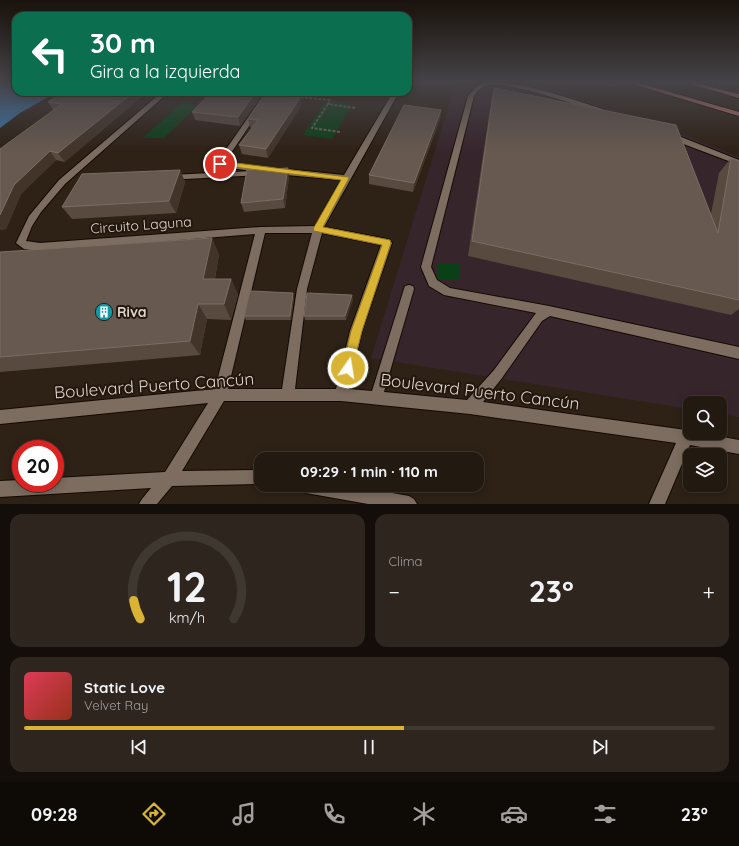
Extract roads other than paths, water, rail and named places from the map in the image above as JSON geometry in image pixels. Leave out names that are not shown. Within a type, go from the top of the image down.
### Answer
[{"type":"main road","points":[[710,106],[739,114]]},
{"type":"street","name":"Circuito Laguna","points":[[150,106],[62,182],[48,197],[23,234],[21,243],[27,246],[40,247],[261,230],[318,229],[387,243],[356,331],[341,395]]},
{"type":"street","points":[[210,177],[260,106]]},
{"type":"street","points":[[288,395],[302,289],[318,229],[388,106]]},
{"type":"street","points":[[468,106],[426,267],[432,283],[448,292],[549,311],[739,353]]},
{"type":"street","points":[[581,106],[616,116]]},
{"type":"street","points":[[657,131],[739,163]]},
{"type":"street","points":[[220,164],[279,172],[346,178]]},
{"type":"street","points":[[163,178],[210,177],[279,172]]},
{"type":"street","points":[[62,182],[77,181]]},
{"type":"street","points":[[147,504],[169,479],[220,396],[261,230]]},
{"type":"street","points":[[376,398],[409,289]]},
{"type":"street","points":[[470,407],[498,374],[538,318],[549,311]]},
{"type":"street","name":"Boulevard Puerto Cancún","points":[[0,416],[220,396],[341,395],[470,407],[683,437]]},
{"type":"street","points":[[656,504],[685,440]]},
{"type":"street","name":"Boulevard Puerto Cancún","points":[[702,440],[739,447]]},
{"type":"street","points":[[0,489],[169,479],[254,477]]},
{"type":"street","points":[[344,492],[409,504]]},
{"type":"water","points":[[0,106],[33,106],[20,113],[0,128]]},
{"type":"place","name":"Riva","points":[[104,312]]}]
